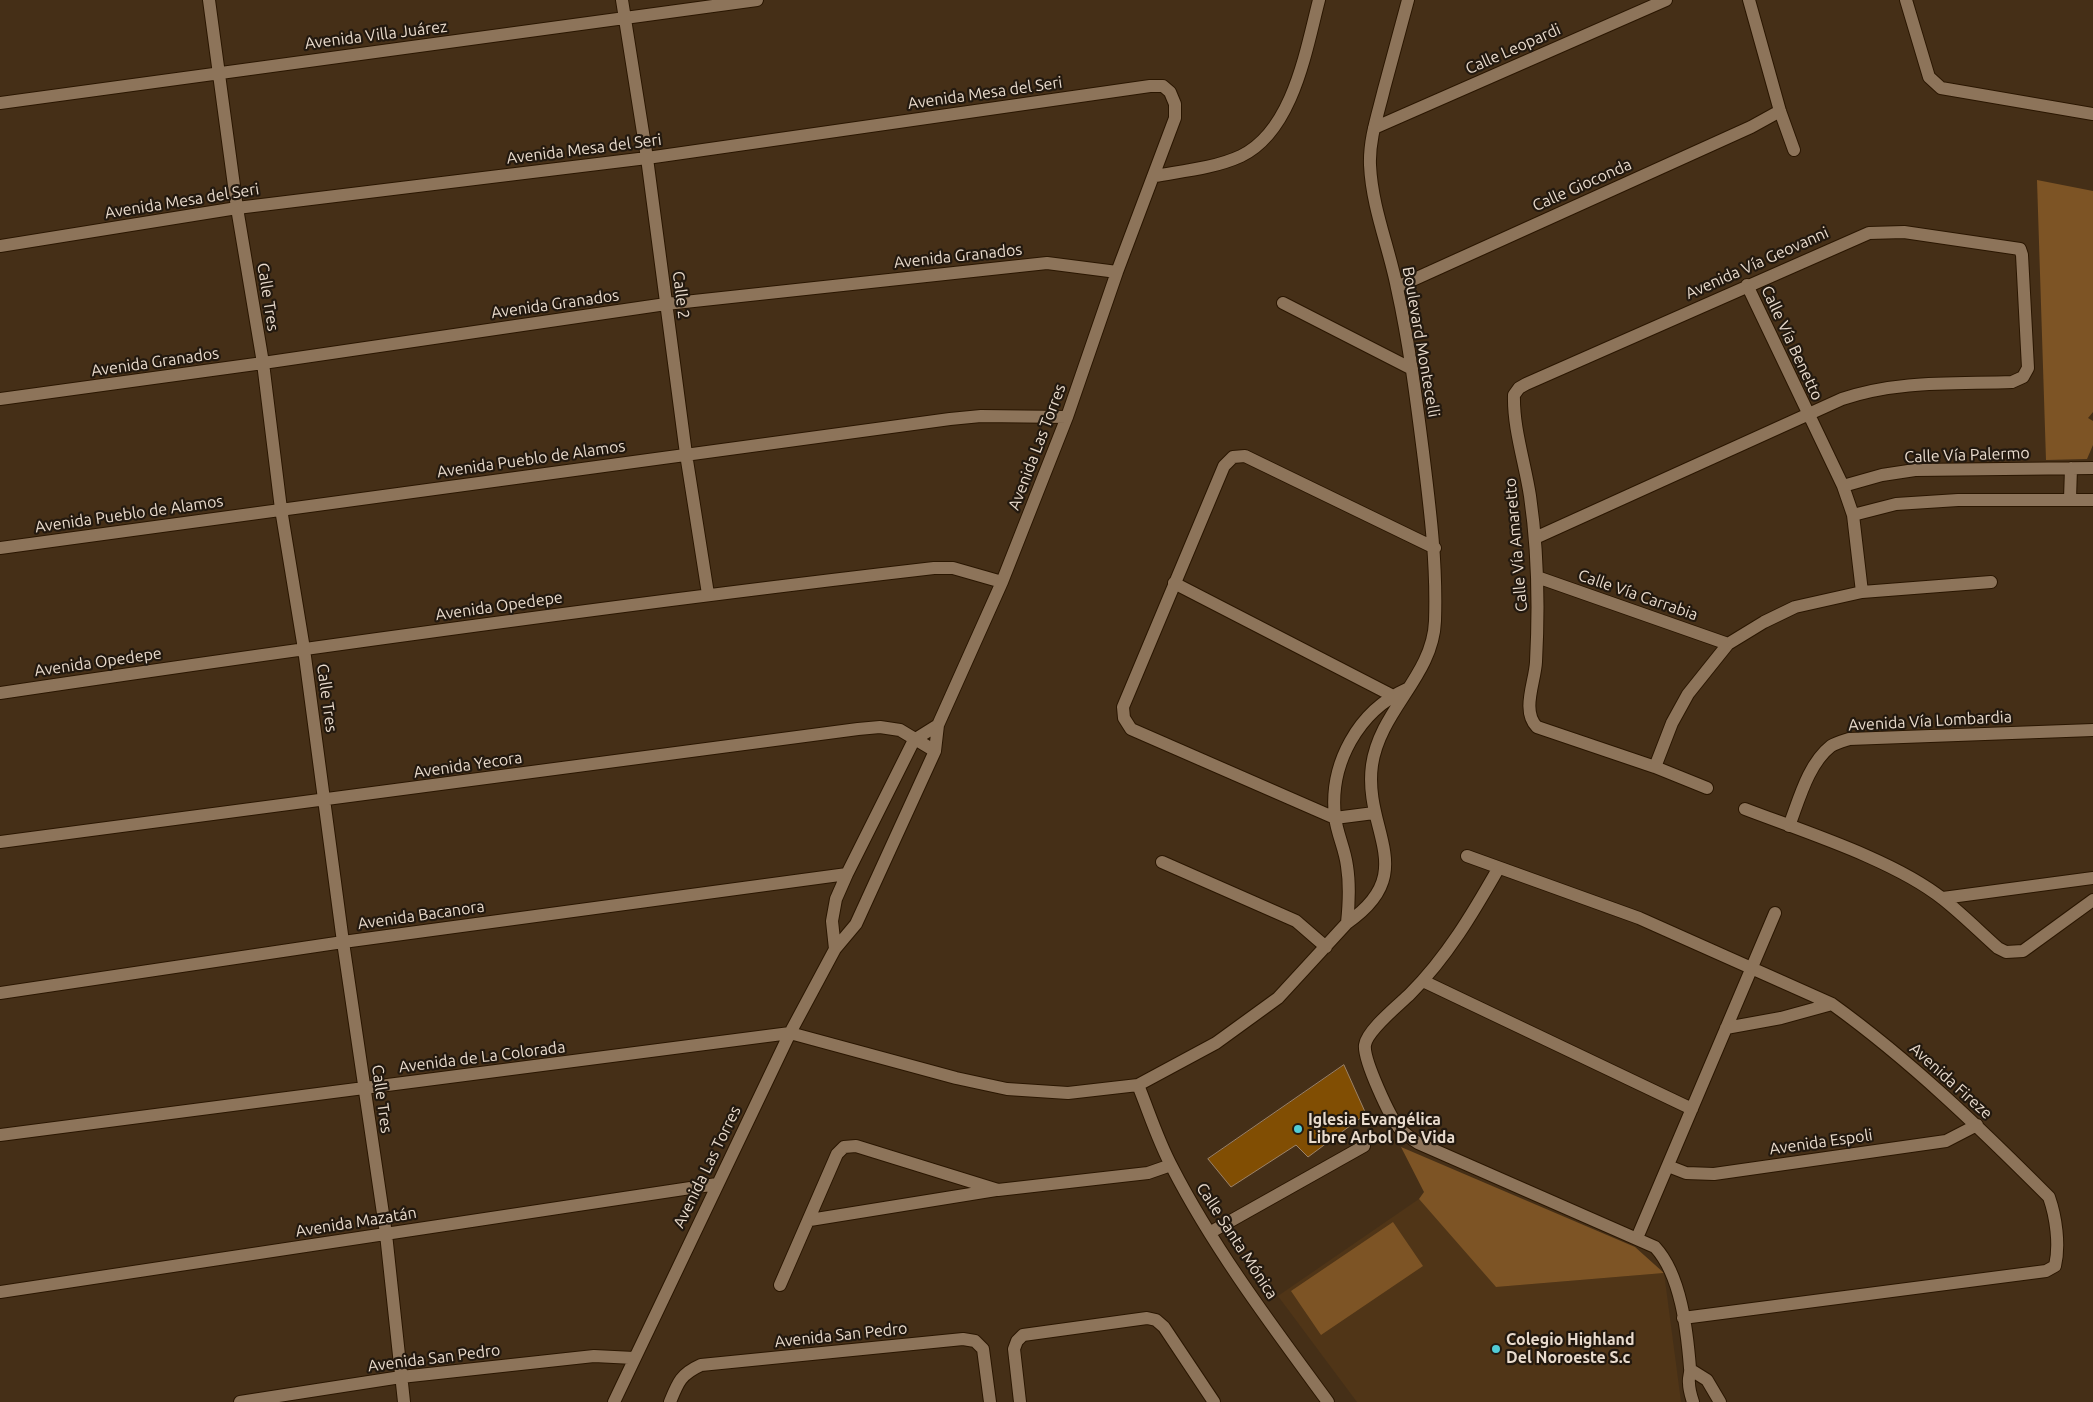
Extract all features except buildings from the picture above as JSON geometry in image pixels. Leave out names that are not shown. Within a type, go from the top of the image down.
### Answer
[{"type":"street","name":"Calle Tres","points":[[209,0],[281,509],[304,648],[343,942],[386,1234],[404,1402]]},
{"type":"street","name":"Calle 2","points":[[622,0],[647,158],[686,454],[708,594]]},
{"type":"street","name":"Avenida Villa Juárez","points":[[0,103],[757,0]]},
{"type":"street","points":[[1155,176],[1210,166],[1242,155],[1264,137],[1282,116],[1297,83],[1319,0]]},
{"type":"street","name":"Boulevard Montecelli","points":[[1138,1086],[1216,1043],[1278,998],[1347,923],[1361,914],[1372,901],[1386,873],[1383,840],[1374,813],[1370,789],[1372,765],[1377,741],[1387,719],[1400,695],[1428,656],[1435,635],[1435,548],[1412,369],[1397,287],[1376,207],[1370,164],[1374,128],[1408,0]]},
{"type":"street","name":"Calle Leopardi","points":[[1374,128],[1666,0]]},
{"type":"street","points":[[1749,0],[1780,111],[1794,150]]},
{"type":"street","points":[[1906,0],[1929,78],[1941,88],[2093,114]]},
{"type":"street","name":"Avenida Mesa del Seri","points":[[0,246],[237,208],[647,158],[1150,86],[1163,86],[1170,92]]},
{"type":"street","name":"Avenida Las Torres","points":[[614,1402],[790,1033],[835,949],[856,924],[935,751],[938,725],[1002,582],[1067,417],[1117,272],[1155,176],[1175,118],[1175,104],[1170,92]]},
{"type":"street","name":"Calle Gioconda","points":[[1397,287],[1751,127],[1780,111]]},
{"type":"street","name":"Avenida Vía Geovanni","points":[[1526,384],[1747,285],[1869,233],[1904,232],[2013,246],[2020,249],[2022,255],[2028,368],[2023,377],[2012,382],[1902,385],[1871,389],[1808,414]]},
{"type":"street","name":"Avenida Granados","points":[[0,399],[262,364],[666,304],[1047,264],[1117,272]]},
{"type":"street","name":"Calle Vía Benetto","points":[[1747,285],[1843,486],[1852,515],[1862,592]]},
{"type":"street","points":[[1283,303],[1412,369]]},
{"type":"street","name":"Calle Vía Amaretto","points":[[1526,384],[1518,388],[1514,394],[1514,403],[1535,538],[1537,577],[1536,666],[1529,709],[1530,721],[1537,727],[1655,767]]},
{"type":"street","points":[[1535,538],[1808,414]]},
{"type":"street","name":"Avenida Pueblo de Alamos","points":[[0,548],[686,454],[982,416],[1067,417]]},
{"type":"street","points":[[1374,813],[1335,818],[1131,729],[1124,718],[1123,707],[1224,466],[1233,457],[1245,456],[1435,548]]},
{"type":"street","points":[[2070,499],[2071,468]]},
{"type":"street","name":"Calle Vía Palermo","points":[[1843,486],[1882,475],[1915,470],[2093,468]]},
{"type":"street","points":[[1852,515],[1896,504],[1958,500],[2093,500]]},
{"type":"street","name":"Avenida Opedepe","points":[[0,693],[304,648],[708,594],[934,568],[953,568],[1002,582]]},
{"type":"street","name":"Calle Vía Carrabia","points":[[1537,577],[1728,644]]},
{"type":"street","points":[[1707,788],[1655,767],[1672,723],[1688,694],[1728,644],[1764,622],[1795,607],[1862,592],[1991,582]]},
{"type":"street","points":[[1174,583],[1400,695]]},
{"type":"street","name":"Boulevard Montecelli","points":[[1347,923],[1349,885],[1347,866],[1335,818],[1334,789],[1341,760],[1354,734],[1373,712],[1400,695]]},
{"type":"street","points":[[835,949],[832,921],[836,900],[847,874],[914,740],[938,725]]},
{"type":"street","name":"Avenida Yecora","points":[[0,842],[858,729],[880,727],[900,730],[935,751]]},
{"type":"street","name":"Avenida Vía Lombardia","points":[[1789,826],[1808,777],[1821,757],[1832,746],[1849,739],[2093,730]]},
{"type":"street","points":[[1745,809],[1877,862],[1942,898],[1998,948],[2006,952],[2023,951],[2093,900]]},
{"type":"street","name":"Avenida Fireze","points":[[1467,856],[1498,869],[1578,894],[1639,918],[1832,1004],[1868,1030],[1977,1125],[2048,1197],[2053,1208],[2057,1255],[2054,1266],[2046,1270],[1683,1318]]},
{"type":"street","points":[[1162,862],[1296,921],[1326,947]]},
{"type":"street","points":[[1498,869],[1457,938],[1423,981],[1372,1031],[1365,1044],[1368,1059],[1388,1113],[1400,1130],[1418,1143],[1637,1238],[1655,1247],[1666,1258],[1673,1273],[1683,1318],[1691,1370],[1688,1382],[1692,1402]]},
{"type":"street","name":"Avenida Bacanora","points":[[0,992],[343,942],[847,874]]},
{"type":"street","points":[[1942,898],[2093,878]]},
{"type":"street","points":[[1637,1238],[1775,912]]},
{"type":"street","points":[[1423,981],[1692,1109]]},
{"type":"street","points":[[1726,1028],[1780,1018],[1832,1004]]},
{"type":"street","points":[[790,1033],[956,1078],[1007,1089],[1068,1093],[1138,1086]]},
{"type":"street","name":"Avenida de La Colorada","points":[[0,1135],[790,1033]]},
{"type":"street","name":"Calle Santa Mónica","points":[[1138,1086],[1171,1165],[1211,1232],[1275,1330],[1328,1402]]},
{"type":"street","name":"Avenida Espoli","points":[[1668,1166],[1686,1173],[1714,1174],[1946,1141],[1977,1125]]},
{"type":"street","points":[[780,1285],[810,1220],[837,1154],[844,1147],[856,1146],[998,1190]]},
{"type":"street","points":[[1211,1232],[1364,1146]]},
{"type":"street","points":[[810,1220],[998,1190],[1148,1173],[1171,1165]]},
{"type":"street","name":"Avenida Mazatán","points":[[0,1292],[717,1184]]},
{"type":"street","points":[[1020,1402],[1014,1348],[1017,1341],[1023,1335],[1147,1318],[1156,1320],[1164,1327],[1214,1402]]},
{"type":"street","name":"Avenida San Pedro","points":[[670,1402],[677,1383],[686,1372],[701,1365],[963,1339],[975,1341],[982,1349],[990,1402]]},
{"type":"street","name":"Avenida San Pedro","points":[[240,1402],[401,1377],[594,1356],[634,1358]]},
{"type":"street","points":[[1691,1370],[1707,1380],[1720,1402]]},
{"type":"shaded area","points":[[2037,180],[2093,191],[2093,412],[2088,418],[2093,421],[2093,445],[2087,459],[2046,460]]},
{"type":"shaded area","points":[[1401,1147],[1635,1247],[1664,1273],[1496,1287],[1419,1199],[1424,1192]]},
{"type":"shaded area","name":"Colegio Highland Del Noroeste S.c","points":[[1419,1199],[1496,1287],[1664,1273],[1681,1402],[1357,1402],[1278,1296]]},
{"type":"shaded area","points":[[1393,1222],[1423,1266],[1321,1335],[1291,1291]]},
{"type":"place","name":"Iglesia Evangélica Libre Arbol De Vida","points":[[1298,1129]]},
{"type":"place","name":"Colegio Highland Del Noroeste S.c","points":[[1496,1349]]}]
